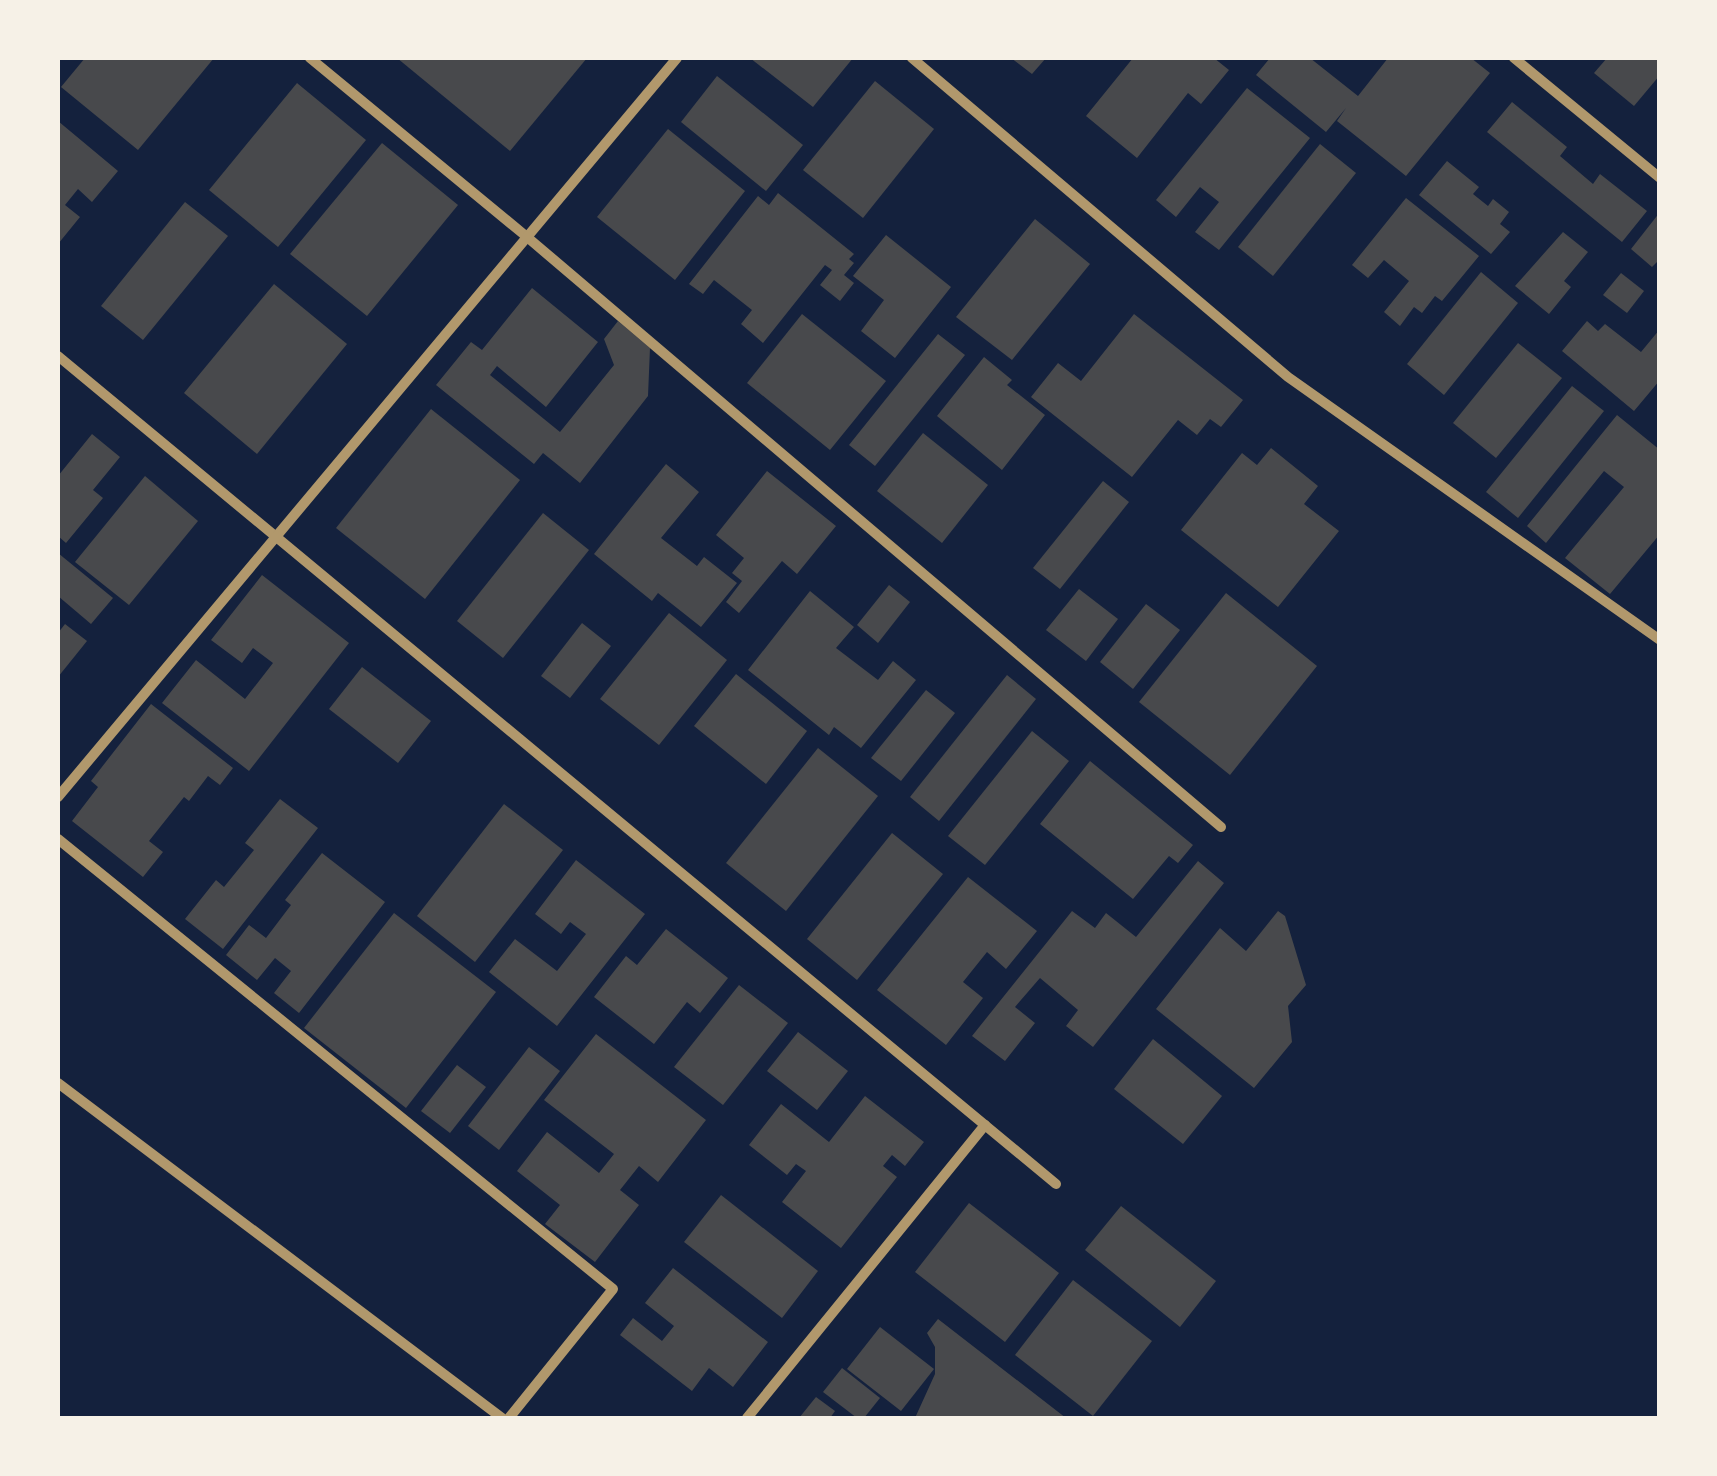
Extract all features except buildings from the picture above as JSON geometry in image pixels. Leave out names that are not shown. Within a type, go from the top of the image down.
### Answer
[{"type":"street","points":[[310,58],[527,237],[1221,827]]},
{"type":"street","points":[[58,797],[677,58]]},
{"type":"street","points":[[912,58],[1288,377],[1660,640]]},
{"type":"street","points":[[1514,58],[1660,178]]},
{"type":"street","points":[[58,356],[1056,1184]]},
{"type":"street","points":[[58,839],[613,1290],[505,1418],[58,1083]]},
{"type":"street","points":[[747,1418],[985,1125]]}]
